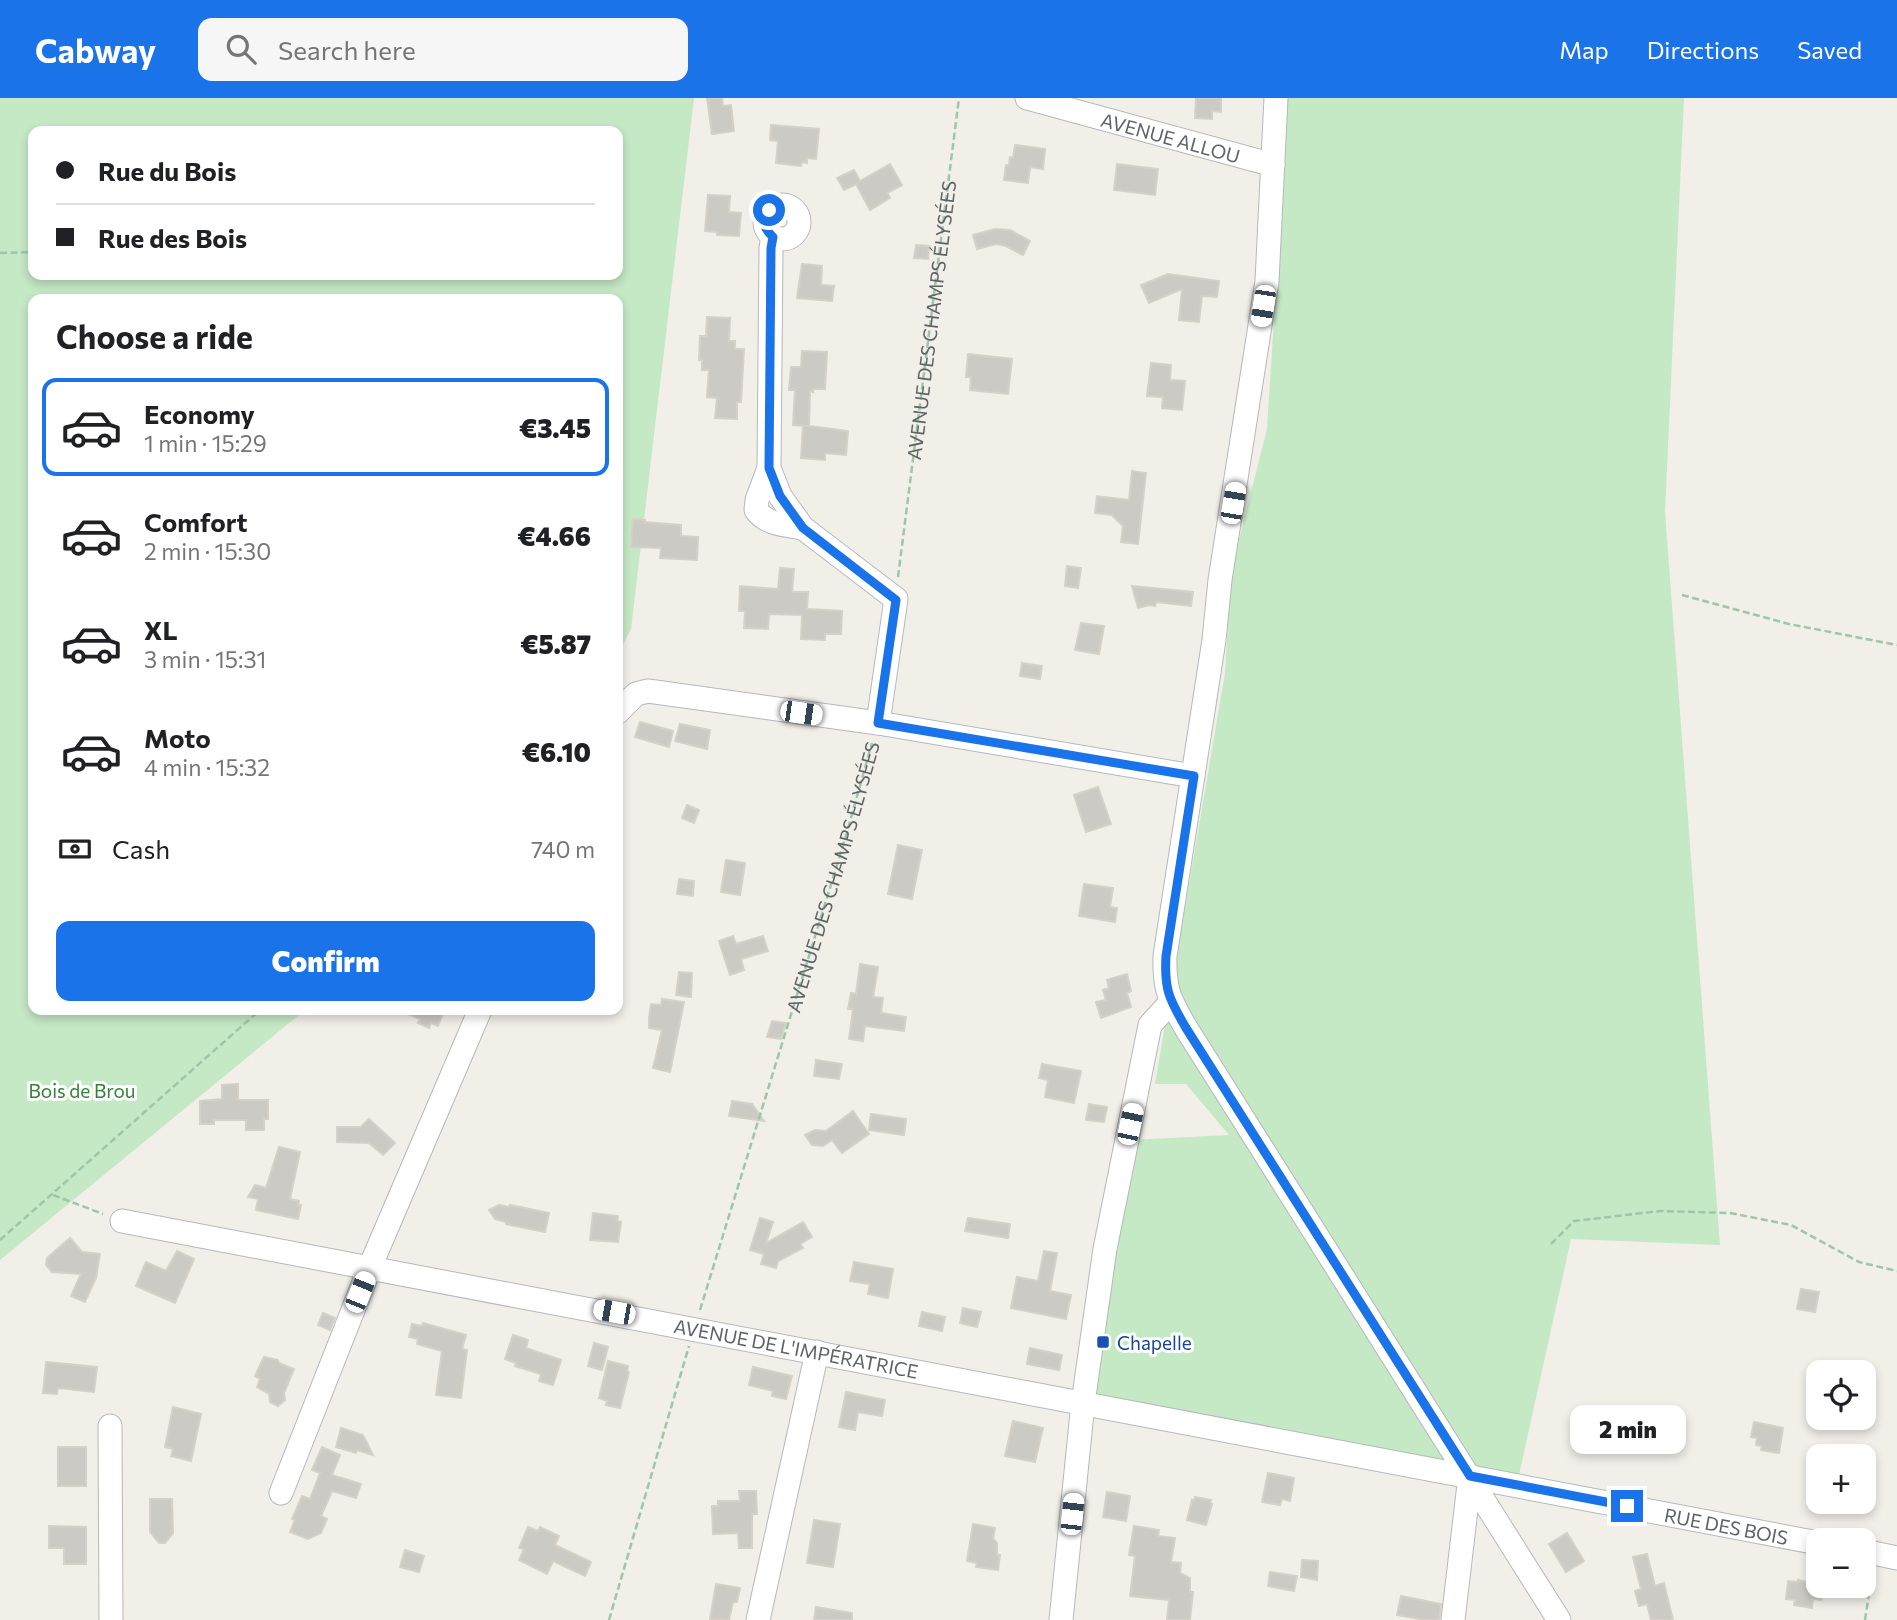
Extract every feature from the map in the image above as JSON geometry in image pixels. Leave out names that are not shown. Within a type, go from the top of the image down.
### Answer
[{"type":"street","name":"AVENUE ALLOU","points":[[1027,98],[1273,164]]},
{"type":"street","points":[[1276,98],[1267,281],[1220,580],[1214,640],[1164,980],[1171,1002],[1559,1620]]},
{"type":"street","points":[[773,237],[769,468],[756,510],[762,518],[775,523],[803,528],[896,600]]},
{"type":"street","name":"AVENUE DES CHAMPS ÉLYSÉES","points":[[878,723],[896,600]]},
{"type":"street","points":[[623,707],[636,694],[648,691],[878,723],[1194,776]]},
{"type":"street","points":[[1061,1620],[1083,1404],[1105,1249],[1150,1025],[1171,1002]]},
{"type":"street","points":[[281,1493],[370,1267],[478,1015]]},
{"type":"street","name":"AVENUE DE L'IMPÉRATRICE","points":[[122,1221],[695,1327],[1083,1404],[1470,1476]]},
{"type":"street","points":[[758,1620],[817,1352]]},
{"type":"street","points":[[110,1426],[111,1620]]},
{"type":"street","points":[[1453,1620],[1470,1476]]},
{"type":"street","name":"RUE DES BOIS","points":[[1470,1476],[1806,1541]]},
{"type":"street","points":[[1876,1554],[1897,1558]]},
{"type":"path","name":"AVENUE DES CHAMPS ÉLYSÉES","points":[[896,600],[959,98]]},
{"type":"path","points":[[0,253],[28,252]]},
{"type":"path","points":[[1682,595],[1789,624],[1897,645]]},
{"type":"path","name":"AVENUE DES CHAMPS ÉLYSÉES","points":[[610,1620],[695,1327],[878,723]]},
{"type":"path","points":[[0,1240],[254,1015]]},
{"type":"path","points":[[52,1195],[122,1221]]},
{"type":"path","points":[[1551,1244],[1574,1221],[1660,1211],[1730,1213],[1791,1225],[1859,1262],[1897,1271]]},
{"type":"path","points":[[1865,1620],[1866,1598]]},
{"type":"green space","name":"Bois de Brou","points":[[0,98],[694,98],[631,629],[623,644],[623,294],[28,294],[28,1015],[299,1015],[0,1260]]},
{"type":"green space","points":[[1288,98],[1684,98],[1665,512],[1720,1245],[1571,1239],[1519,1475],[1089,1392],[1131,1140],[1229,1135],[1186,1084],[1155,1084],[1225,673],[1231,571],[1267,429]]},
{"type":"building","points":[[707,98],[722,98],[723,106],[731,105],[734,131],[712,134]]},
{"type":"building","points":[[1196,98],[1221,98],[1221,112],[1212,111],[1212,119],[1195,118]]},
{"type":"building","points":[[771,125],[819,129],[816,159],[807,158],[807,163],[802,162],[801,166],[776,163],[778,141],[770,140]]},
{"type":"building","points":[[1015,145],[1045,149],[1043,169],[1030,167],[1028,183],[1004,180],[1006,165],[1009,165],[1010,157],[1013,158]]},
{"type":"building","points":[[890,164],[902,185],[887,193],[890,198],[870,210],[856,184],[844,190],[837,178],[854,170],[860,181]]},
{"type":"building","points":[[1117,164],[1158,169],[1155,195],[1114,190]]},
{"type":"building","points":[[708,195],[730,196],[729,212],[741,213],[739,236],[717,235],[717,232],[705,231]]},
{"type":"building","points":[[995,229],[1010,230],[1030,241],[1023,255],[996,244],[977,249],[973,235]]},
{"type":"building","points":[[916,245],[929,246],[928,259],[914,258]]},
{"type":"building","points":[[802,264],[822,266],[821,285],[834,286],[832,301],[797,298]]},
{"type":"building","points":[[1168,274],[1219,281],[1217,297],[1202,296],[1199,322],[1179,320],[1182,289],[1149,303],[1141,285]]},
{"type":"building","points":[[707,317],[730,318],[729,341],[735,341],[735,349],[744,349],[741,402],[737,402],[737,419],[715,418],[717,398],[707,397],[709,370],[702,370],[702,360],[699,360],[700,336],[706,336]]},
{"type":"building","points":[[802,351],[827,352],[825,389],[810,391],[809,426],[848,431],[846,455],[825,453],[825,460],[801,458],[803,426],[808,426],[793,425],[795,390],[789,390],[791,367],[801,367]]},
{"type":"building","points":[[968,354],[1012,359],[1008,394],[970,390],[971,377],[966,377]]},
{"type":"building","points":[[1151,363],[1171,365],[1170,380],[1185,381],[1182,410],[1162,408],[1163,397],[1147,396]]},
{"type":"building","points":[[1132,471],[1146,473],[1138,544],[1121,542],[1123,526],[1112,515],[1095,513],[1097,496],[1129,500]]},
{"type":"building","points":[[633,519],[681,525],[681,536],[698,537],[697,560],[660,558],[661,548],[631,547]]},
{"type":"building","points":[[1067,566],[1081,568],[1078,588],[1065,586]]},
{"type":"building","points":[[780,568],[794,569],[792,592],[808,592],[807,609],[842,611],[841,634],[825,634],[825,640],[801,639],[802,615],[769,614],[768,629],[744,628],[745,611],[739,611],[740,586],[778,589]]},
{"type":"building","points":[[1132,586],[1193,592],[1191,606],[1156,602],[1155,606],[1138,608]]},
{"type":"building","points":[[1081,623],[1104,626],[1099,654],[1075,650]]},
{"type":"building","points":[[1022,663],[1042,666],[1040,679],[1020,676]]},
{"type":"building","points":[[640,722],[673,731],[669,747],[635,737]]},
{"type":"building","points":[[680,724],[710,730],[707,749],[675,741]]},
{"type":"building","points":[[1098,787],[1111,824],[1086,832],[1074,795]]},
{"type":"building","points":[[687,805],[699,810],[694,823],[682,818]]},
{"type":"building","points":[[898,845],[922,850],[912,899],[888,894]]},
{"type":"building","points":[[726,860],[745,863],[740,895],[721,892]]},
{"type":"building","points":[[679,879],[694,881],[693,896],[677,894]]},
{"type":"building","points":[[1084,884],[1113,888],[1110,907],[1117,908],[1115,922],[1079,916]]},
{"type":"building","points":[[733,936],[736,944],[763,936],[768,951],[741,959],[744,970],[730,975],[719,941]]},
{"type":"building","points":[[860,964],[878,967],[873,997],[883,998],[881,1013],[906,1017],[904,1031],[865,1026],[863,1041],[849,1039],[853,1009],[848,1009],[851,993],[856,994]]},
{"type":"building","points":[[679,972],[692,973],[691,997],[676,995]]},
{"type":"building","points":[[1127,974],[1131,991],[1127,993],[1131,1007],[1101,1018],[1096,1002],[1106,1000],[1103,990],[1109,988],[1107,980]]},
{"type":"building","points":[[662,999],[684,1002],[670,1072],[653,1068],[662,1030],[649,1028],[649,1018],[651,1004],[661,1005]]},
{"type":"building","points":[[411,1015],[442,1015],[438,1026],[431,1023],[429,1028],[418,1023],[420,1019]]},
{"type":"building","points":[[772,1021],[786,1023],[781,1039],[767,1037]]},
{"type":"building","points":[[816,1060],[842,1064],[839,1079],[814,1076]]},
{"type":"building","points":[[1042,1064],[1081,1071],[1074,1103],[1045,1097],[1048,1080],[1039,1078]]},
{"type":"building","points":[[238,1084],[238,1100],[268,1100],[268,1119],[264,1119],[264,1130],[246,1130],[246,1120],[214,1120],[214,1124],[200,1124],[200,1101],[222,1099],[222,1085]]},
{"type":"building","points":[[732,1101],[752,1104],[764,1121],[729,1116]]},
{"type":"building","points":[[1089,1104],[1107,1107],[1104,1122],[1086,1120]]},
{"type":"building","points":[[853,1111],[869,1134],[842,1153],[832,1140],[823,1146],[812,1145],[805,1135],[815,1130],[826,1131]]},
{"type":"building","points":[[871,1114],[906,1119],[904,1135],[869,1130]]},
{"type":"building","points":[[369,1119],[395,1143],[383,1155],[369,1143],[337,1142],[337,1127],[361,1127]]},
{"type":"building","points":[[279,1147],[300,1152],[290,1199],[299,1201],[298,1205],[301,1205],[298,1219],[256,1210],[258,1199],[248,1197],[255,1185],[266,1188]]},
{"type":"building","points":[[499,1205],[549,1213],[545,1232],[495,1219],[489,1210]]},
{"type":"building","points":[[593,1213],[618,1216],[617,1221],[621,1222],[618,1242],[590,1240]]},
{"type":"building","points":[[760,1218],[773,1222],[766,1243],[803,1222],[812,1237],[800,1244],[803,1248],[778,1261],[776,1268],[761,1264],[764,1254],[750,1250]]},
{"type":"building","points":[[968,1218],[1010,1224],[1008,1238],[965,1231]]},
{"type":"building","points":[[70,1238],[82,1252],[100,1254],[96,1278],[85,1302],[71,1296],[81,1274],[52,1272],[46,1265],[47,1258]]},
{"type":"building","points":[[177,1251],[194,1259],[175,1303],[136,1286],[146,1262],[166,1271]]},
{"type":"building","points":[[1044,1251],[1057,1253],[1050,1291],[1071,1295],[1066,1319],[1011,1308],[1017,1277],[1038,1281]]},
{"type":"building","points":[[854,1262],[893,1269],[888,1298],[868,1294],[870,1284],[850,1281]]},
{"type":"building","points":[[1801,1289],[1819,1292],[1815,1312],[1797,1309]]},
{"type":"building","points":[[963,1308],[981,1312],[977,1327],[960,1323]]},
{"type":"building","points":[[922,1312],[945,1317],[942,1331],[919,1326]]},
{"type":"building","points":[[323,1313],[335,1318],[330,1330],[318,1325]]},
{"type":"building","points":[[423,1323],[466,1335],[462,1349],[467,1350],[461,1398],[436,1395],[442,1351],[417,1344],[418,1339],[409,1337],[412,1324],[422,1326]]},
{"type":"building","points":[[513,1335],[528,1340],[526,1348],[561,1360],[553,1385],[539,1381],[541,1374],[515,1366],[516,1363],[505,1359]]},
{"type":"building","points":[[594,1343],[608,1347],[602,1370],[588,1366]]},
{"type":"building","points":[[1030,1348],[1062,1355],[1059,1370],[1027,1364]]},
{"type":"building","points":[[264,1357],[278,1360],[279,1363],[294,1369],[284,1393],[285,1400],[278,1406],[270,1402],[269,1394],[257,1387],[260,1379],[255,1376]]},
{"type":"building","points":[[608,1361],[628,1366],[629,1372],[620,1408],[606,1405],[607,1401],[599,1398]]},
{"type":"building","points":[[46,1362],[97,1367],[94,1392],[58,1388],[57,1394],[43,1393]]},
{"type":"building","points":[[753,1367],[792,1376],[786,1399],[772,1396],[773,1391],[749,1385]]},
{"type":"building","points":[[846,1392],[885,1400],[882,1416],[858,1412],[855,1430],[839,1427]]},
{"type":"building","points":[[173,1407],[201,1414],[191,1461],[171,1456],[173,1449],[165,1447]]},
{"type":"building","points":[[1013,1421],[1043,1428],[1035,1462],[1005,1456]]},
{"type":"building","points":[[1754,1422],[1783,1428],[1779,1453],[1761,1450],[1762,1446],[1756,1445],[1757,1438],[1751,1437]]},
{"type":"building","points":[[341,1428],[363,1435],[373,1455],[336,1447]]},
{"type":"building","points":[[58,1447],[86,1447],[86,1486],[58,1486]]},
{"type":"building","points":[[322,1447],[340,1455],[332,1475],[361,1484],[356,1498],[332,1491],[321,1516],[327,1519],[321,1533],[308,1539],[290,1532],[295,1520],[292,1519],[302,1496],[310,1499],[320,1473],[312,1470]]},
{"type":"building","points":[[1268,1473],[1294,1478],[1290,1501],[1282,1499],[1280,1505],[1262,1502]]},
{"type":"building","points":[[739,1491],[756,1491],[757,1514],[752,1514],[752,1548],[739,1548],[738,1533],[713,1534],[712,1506],[718,1506],[718,1501],[740,1501]]},
{"type":"building","points":[[1107,1492],[1130,1496],[1126,1521],[1103,1517]]},
{"type":"building","points":[[1195,1497],[1211,1500],[1206,1525],[1187,1520]]},
{"type":"building","points":[[150,1499],[172,1499],[173,1533],[165,1543],[159,1543],[150,1532]]},
{"type":"building","points":[[814,1520],[840,1524],[833,1567],[807,1563]]},
{"type":"building","points":[[973,1524],[995,1528],[993,1538],[997,1543],[997,1555],[1000,1555],[998,1570],[976,1567],[977,1563],[967,1561]]},
{"type":"building","points":[[49,1526],[86,1527],[86,1564],[64,1564],[64,1548],[49,1548]]},
{"type":"building","points":[[1134,1526],[1159,1530],[1158,1536],[1175,1538],[1171,1562],[1181,1563],[1180,1573],[1190,1578],[1190,1592],[1193,1592],[1190,1620],[1167,1620],[1169,1600],[1130,1596],[1135,1556],[1129,1555]]},
{"type":"building","points":[[528,1527],[538,1531],[540,1527],[559,1536],[555,1545],[591,1562],[585,1576],[553,1561],[547,1574],[519,1560],[524,1549],[519,1548]]},
{"type":"building","points":[[1567,1533],[1584,1561],[1566,1572],[1549,1544]]},
{"type":"building","points":[[405,1550],[424,1556],[419,1572],[400,1567]]},
{"type":"building","points":[[1647,1554],[1655,1586],[1664,1583],[1673,1620],[1651,1620],[1647,1604],[1639,1606],[1635,1591],[1641,1589],[1633,1557]]},
{"type":"building","points":[[1302,1560],[1318,1561],[1317,1580],[1301,1577]]},
{"type":"building","points":[[1270,1572],[1297,1576],[1294,1591],[1268,1586]]},
{"type":"building","points":[[1788,1581],[1806,1582],[1806,1598],[1821,1598],[1813,1599],[1812,1608],[1794,1605],[1795,1600],[1786,1599]]},
{"type":"building","points":[[716,1584],[740,1588],[729,1620],[710,1619]]},
{"type":"building","points":[[1401,1596],[1441,1604],[1439,1620],[1397,1615]]},
{"type":"building","points":[[816,1607],[852,1613],[852,1620],[814,1620]]},
{"type":"place","name":"Chapelle","points":[[1103,1342]]},
{"type":"route","points":[[769,210],[765,221],[765,228],[773,237],[769,468],[780,496],[803,528],[896,600],[878,723],[1194,776],[1164,980],[1171,1002],[1186,1028],[1470,1476],[1627,1506]]}]
